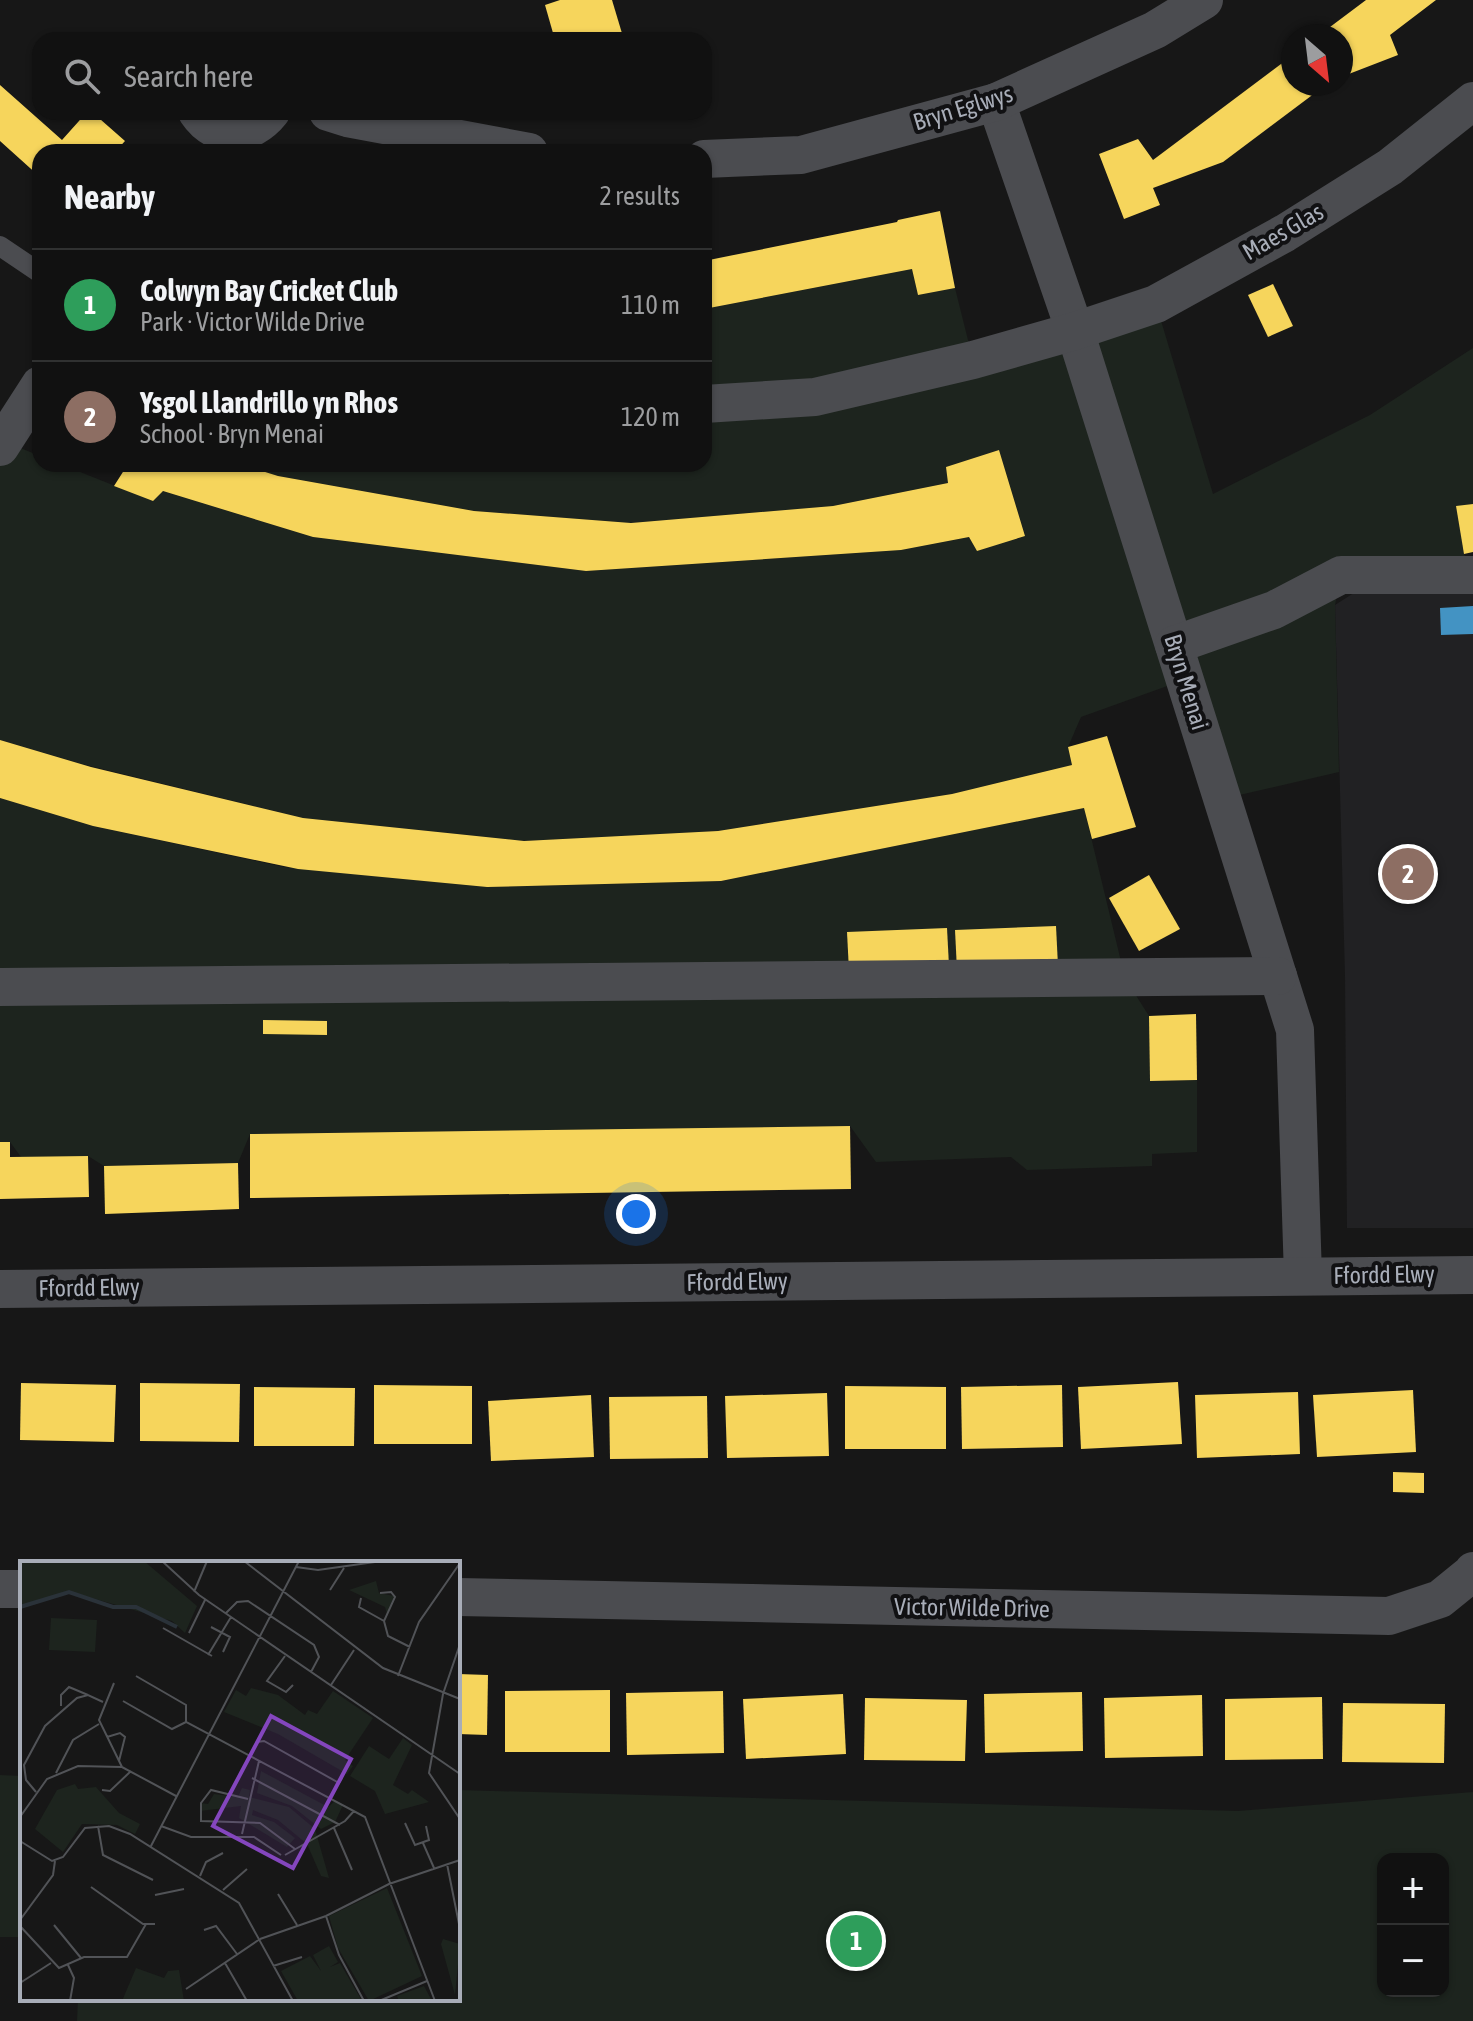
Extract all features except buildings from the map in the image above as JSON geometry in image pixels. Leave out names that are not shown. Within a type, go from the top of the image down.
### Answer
[{"type":"street","name":"Bryn Eglwys","points":[[712,159],[801,155],[996,102],[1155,30],[1204,0]]},
{"type":"street","name":"Maes Glas","points":[[712,403],[815,397],[973,360],[1156,304],[1285,233],[1390,167],[1473,101]]},
{"type":"street","name":"Bryn Menai","points":[[996,102],[1075,331],[1295,1030],[1303,1276]]},
{"type":"street","points":[[203,131],[248,131],[265,120]]},
{"type":"street","points":[[358,120],[486,144]]},
{"type":"street","points":[[0,447],[32,397]]},
{"type":"street","points":[[1174,645],[1274,610],[1341,575],[1473,575]]},
{"type":"street","points":[[0,987],[1278,976]]},
{"type":"street","name":"Ffordd Elwy","points":[[0,1289],[1473,1275]]},
{"type":"street","name":"Victor Wilde Drive","points":[[460,1597],[1389,1616],[1440,1599],[1473,1571]]},
{"type":"lane","points":[[0,246],[32,268]]},
{"type":"shaded area","points":[[912,269],[918,295],[955,288],[973,360],[1156,304],[1213,494],[1370,415],[1473,348],[1473,504],[1456,507],[1464,554],[1473,575],[1341,575],[1335,605],[1339,772],[1222,799],[1184,680],[1081,717],[1068,747],[1072,765],[952,794],[718,831],[524,841],[303,818],[82,764],[0,740],[0,453],[13,445],[32,453],[32,472],[80,472],[153,501],[163,491],[313,537],[586,571],[901,550],[969,537],[977,551],[1025,535],[999,450],[946,467],[948,483],[833,506],[631,523],[474,511],[265,472],[712,472],[712,307]]},
{"type":"shaded area","points":[[1357,591],[1473,593],[1473,1228],[1347,1228],[1345,976],[1335,605]]},
{"type":"shaded area","points":[[0,798],[93,826],[284,867],[487,887],[721,881],[1084,808],[1125,978],[1149,1016],[1150,1081],[1197,1080],[1197,1152],[1152,1154],[1152,1166],[1027,1170],[1011,1157],[876,1162],[850,1126],[250,1134],[238,1163],[104,1166],[88,1156],[21,1157],[10,1142],[0,1142]]},
{"type":"shaded area","points":[[0,1775],[20,1776],[20,1937],[0,1937]]},
{"type":"shaded area","points":[[460,1790],[1238,1811],[1473,1792],[1473,2021],[77,2021],[78,2001],[460,2001]]},
{"type":"place","name":"Ysgol Llandrillo yn Rhos","points":[[1408,874]]},
{"type":"place","name":"Colwyn Bay Cricket Club","points":[[856,1941]]}]
